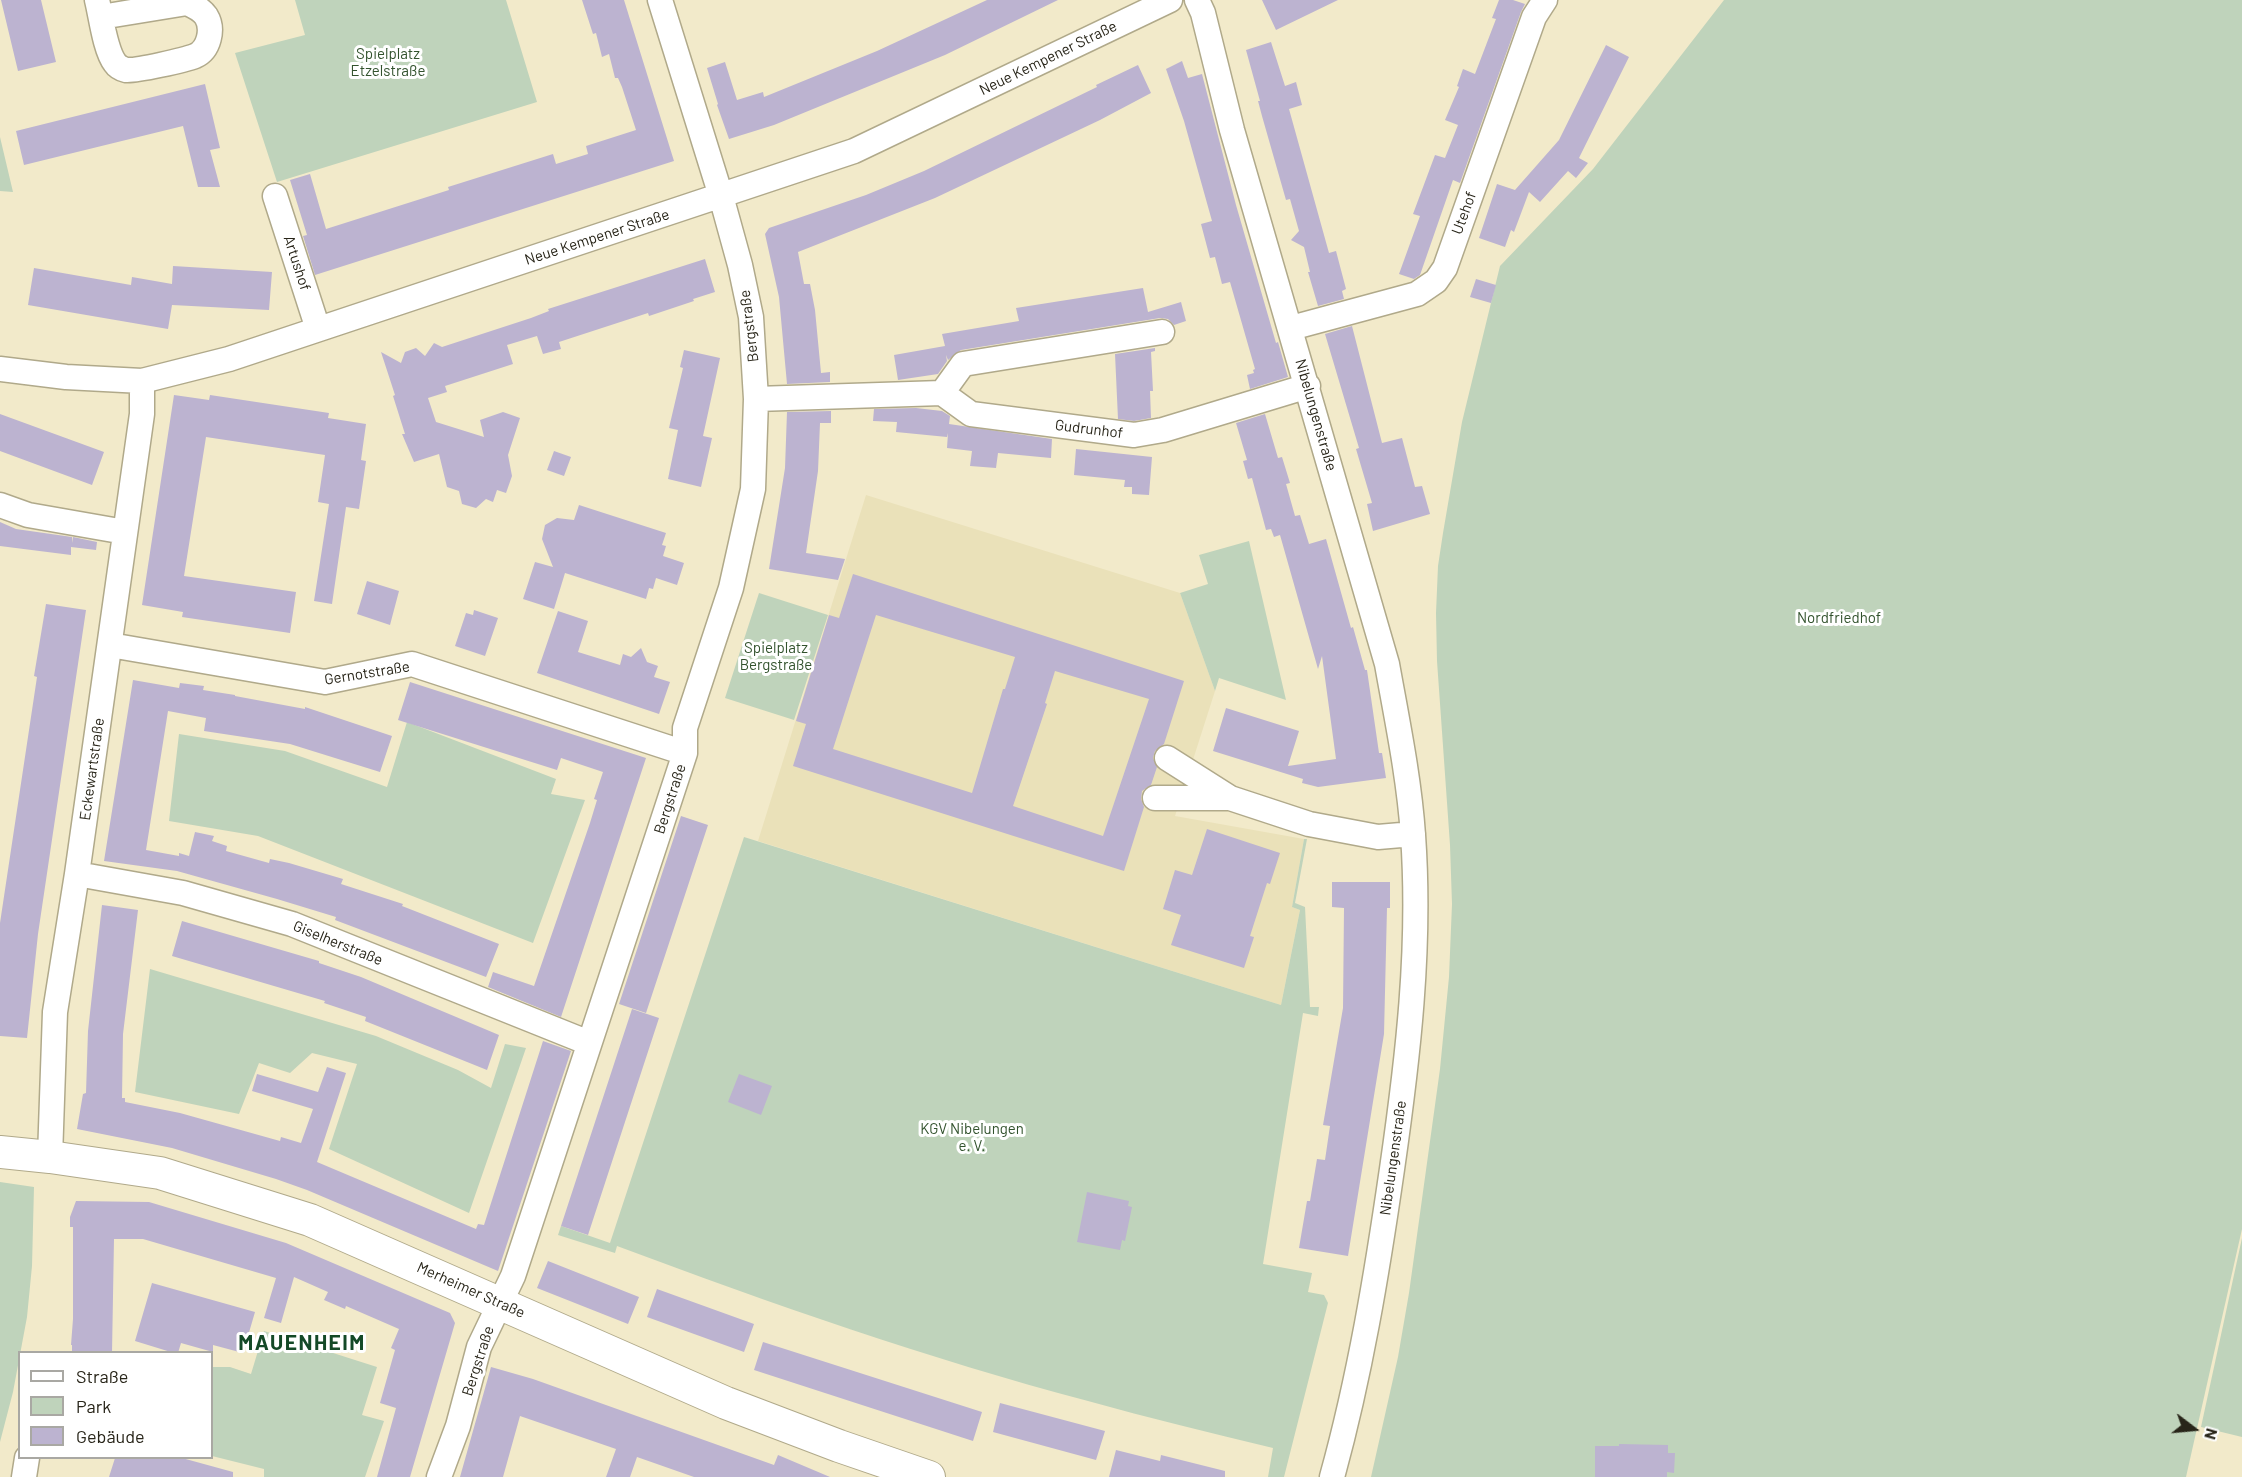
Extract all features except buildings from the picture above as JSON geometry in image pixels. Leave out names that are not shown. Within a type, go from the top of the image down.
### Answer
[{"type":"main road","points":[[0,1134],[41,1156]]},
{"type":"main road","name":"Merheimer Straße","points":[[0,1152],[160,1173],[299,1216],[726,1403],[929,1477]]},
{"type":"street","name":"Bergstraße","points":[[439,1477],[458,1426],[479,1347],[513,1276],[685,753],[685,728],[731,588],[753,489],[756,399],[751,317],[740,265],[721,196],[660,0]]},
{"type":"street","name":"Neue Kempener Straße","points":[[0,369],[66,377],[142,381],[229,359],[854,151],[1170,0]]},
{"type":"street","name":"Nibelungenstraße","points":[[1197,0],[1203,13],[1232,130],[1387,664],[1403,754],[1413,834],[1416,936],[1408,1057],[1378,1261],[1354,1390],[1332,1477]]},
{"type":"street","name":"Utehof","points":[[1291,328],[1417,294],[1436,281],[1444,268],[1534,16],[1545,0]]},
{"type":"street","name":"Artushof","points":[[275,196],[318,329]]},
{"type":"street","points":[[756,399],[942,393],[963,364],[1162,332]]},
{"type":"street","name":"Eckewartstraße","points":[[41,1156],[55,1012],[77,874],[142,414],[142,381]]},
{"type":"street","name":"Gudrunhof","points":[[942,393],[971,414],[1134,435],[1163,430],[1308,386]]},
{"type":"street","points":[[0,504],[27,514],[125,532]]},
{"type":"street","name":"Gernotstraße","points":[[110,645],[325,682],[412,664],[685,753]]},
{"type":"street","points":[[1167,758],[1230,798],[1308,824],[1378,837],[1413,834]]},
{"type":"street","points":[[1155,798],[1230,798]]},
{"type":"street","name":"Giselherstraße","points":[[77,874],[183,893],[292,924],[589,1044]]},
{"type":"street","points":[[24,1477],[27,1459]]},
{"type":"shaded area","points":[[866,495],[1180,593],[1215,691],[1175,816],[1304,839],[1292,907],[1300,910],[1281,1005],[758,841]]},
{"type":"green space","name":"Spielplatz Etzelstraße","points":[[295,0],[506,0],[537,102],[277,182],[235,53],[305,35]]},
{"type":"green space","name":"Nordfriedhof","points":[[1724,0],[2242,0],[2242,1229],[2186,1477],[1371,1477],[1398,1357],[1409,1293],[1440,1069],[1449,977],[1452,904],[1450,845],[1437,661],[1436,613],[1438,566],[1462,422],[1500,266],[1593,169]]},
{"type":"green space","points":[[0,137],[13,192],[0,191]]},
{"type":"green space","points":[[1249,541],[1286,700],[1219,678],[1215,691],[1180,593],[1208,584],[1199,555]]},
{"type":"green space","name":"Spielplatz Bergstraße","points":[[759,593],[828,615],[794,720],[725,698]]},
{"type":"green space","points":[[407,722],[556,779],[551,794],[585,800],[533,943],[258,836],[169,821],[179,734],[285,751],[387,787]]},
{"type":"green space","name":"KGV Nibelungen e. V.","points":[[744,837],[1281,1005],[1300,910],[1292,907],[1304,839],[1307,839],[1295,903],[1305,907],[1310,1007],[1319,1007],[1318,1016],[1303,1013],[1263,1264],[1312,1273],[1308,1292],[1324,1295],[1328,1303],[1284,1477],[1268,1477],[1273,1448],[1028,1385],[910,1349],[617,1246],[615,1253],[558,1235],[561,1226],[610,1243]]},
{"type":"green space","points":[[150,969],[376,1036],[458,1070],[491,1088],[505,1044],[526,1048],[469,1213],[329,1149],[357,1064],[312,1053],[290,1073],[259,1063],[239,1114],[135,1092]]},
{"type":"green space","points":[[0,1182],[34,1187],[32,1266],[27,1317],[21,1351],[18,1351],[13,1392],[0,1442]]},
{"type":"green space","points":[[2242,1238],[2242,1437],[2201,1427]]},
{"type":"green space","points":[[264,1331],[377,1367],[362,1415],[384,1421],[365,1477],[264,1477],[264,1469],[213,1456],[213,1367],[230,1367],[251,1374]]},
{"type":"district","name":"MAUENHEIM","points":[[302,1343]]}]
